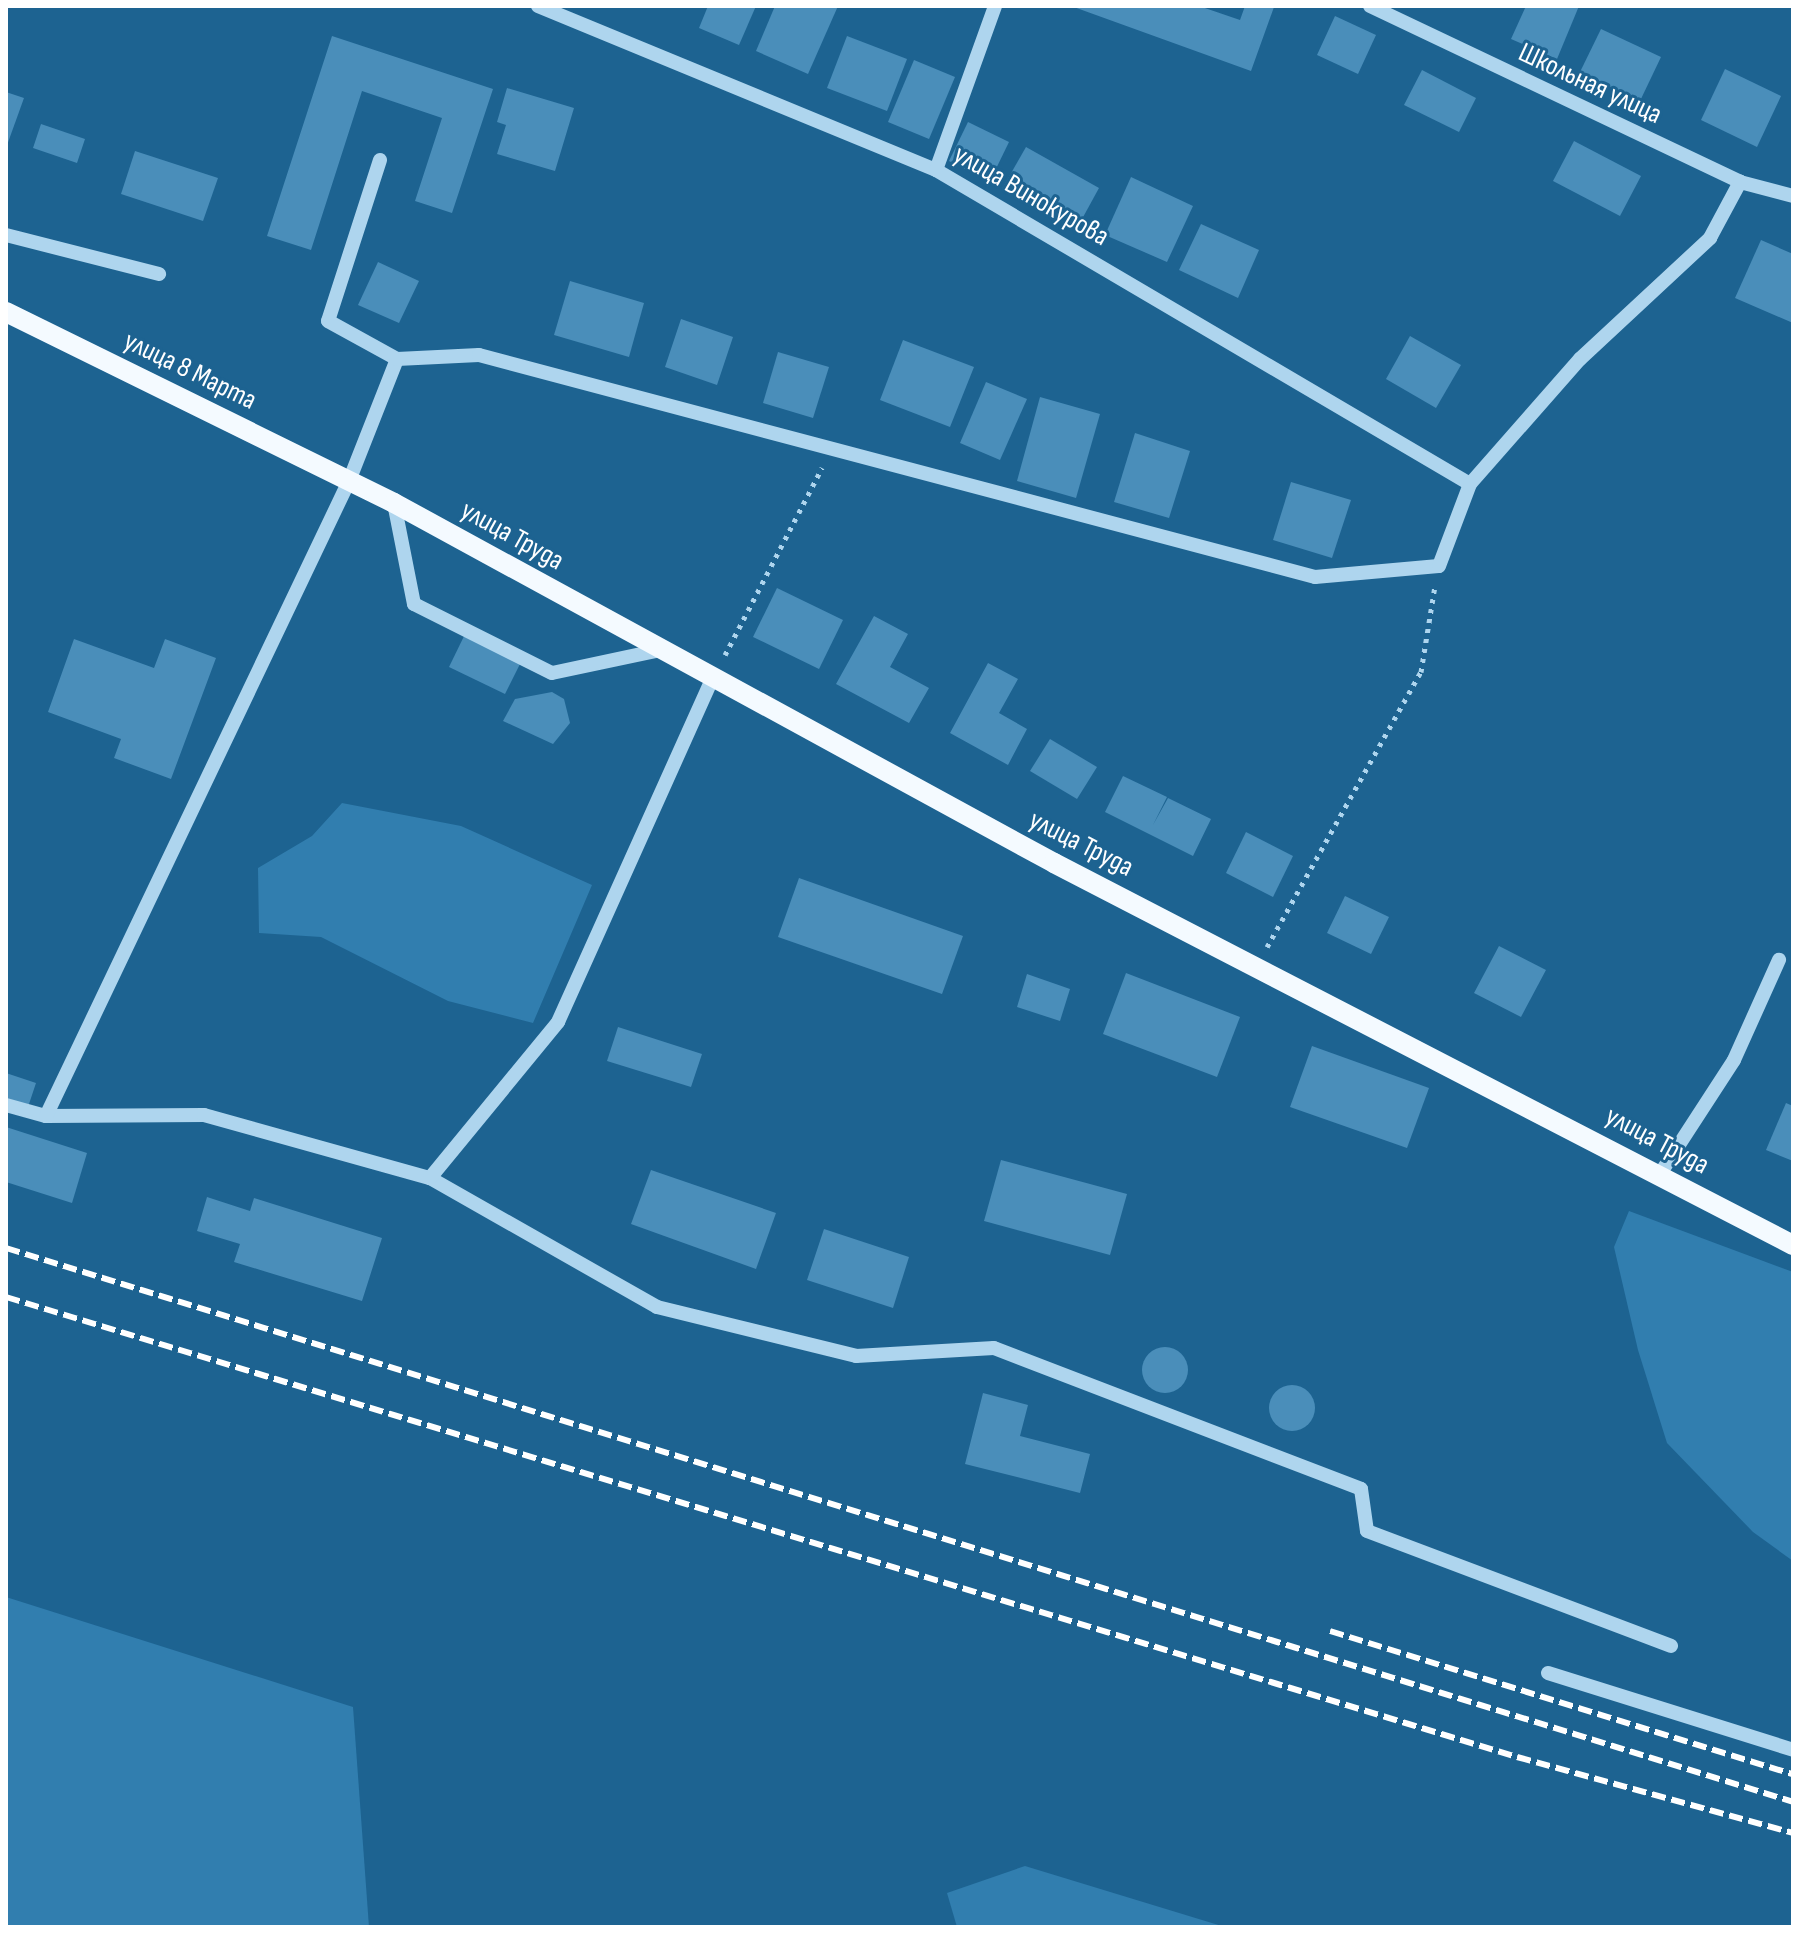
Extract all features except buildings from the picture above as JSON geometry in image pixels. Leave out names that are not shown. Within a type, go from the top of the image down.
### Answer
[{"type":"main road","name":"улица 8 Марта","points":[[6,312],[349,481]]},
{"type":"main road","name":"улица Труда","points":[[349,481],[1054,863],[1257,965],[1793,1245]]},
{"type":"street","name":"улица Винокурова","points":[[538,6],[936,170],[1470,484]]},
{"type":"street","points":[[936,170],[995,6]]},
{"type":"street","name":"Школьная улица","points":[[1370,6],[1740,182],[1793,196]]},
{"type":"street","points":[[380,160],[328,321],[397,359],[479,355],[1315,577],[1439,566],[1470,484],[1580,359],[1710,238],[1740,182]]},
{"type":"street","points":[[6,235],[159,274]]},
{"type":"street","points":[[46,1116],[349,481],[397,359]]},
{"type":"street","points":[[394,503],[414,604],[552,673],[660,650]]},
{"type":"street","points":[[430,1178],[558,1022],[713,677]]},
{"type":"street","points":[[1660,1174],[1734,1060],[1779,960]]},
{"type":"street","points":[[6,1105],[46,1116],[204,1115],[430,1178],[657,1307],[856,1356],[994,1348],[1361,1489],[1367,1531],[1671,1646]]},
{"type":"street","points":[[1548,1673],[1793,1750]]},
{"type":"path","points":[[713,677],[832,448]]},
{"type":"path","points":[[1257,965],[1421,672],[1439,566]]},
{"type":"shaded area","points":[[342,803],[461,826],[592,885],[533,1023],[448,1001],[321,937],[259,933],[258,868],[312,836]]},
{"type":"shaded area","points":[[1629,1211],[1793,1272],[1793,1561],[1753,1532],[1667,1443],[1638,1350],[1614,1247]]},
{"type":"shaded area","points":[[6,1597],[353,1707],[369,1927],[6,1927]]},
{"type":"shaded area","points":[[1025,1866],[1225,1927],[957,1927],[947,1893]]},
{"type":"railway","points":[[6,1248],[1793,1802]]},
{"type":"railway","points":[[6,1297],[1517,1757],[1793,1833]]},
{"type":"railway","points":[[1330,1631],[1793,1774]]}]
